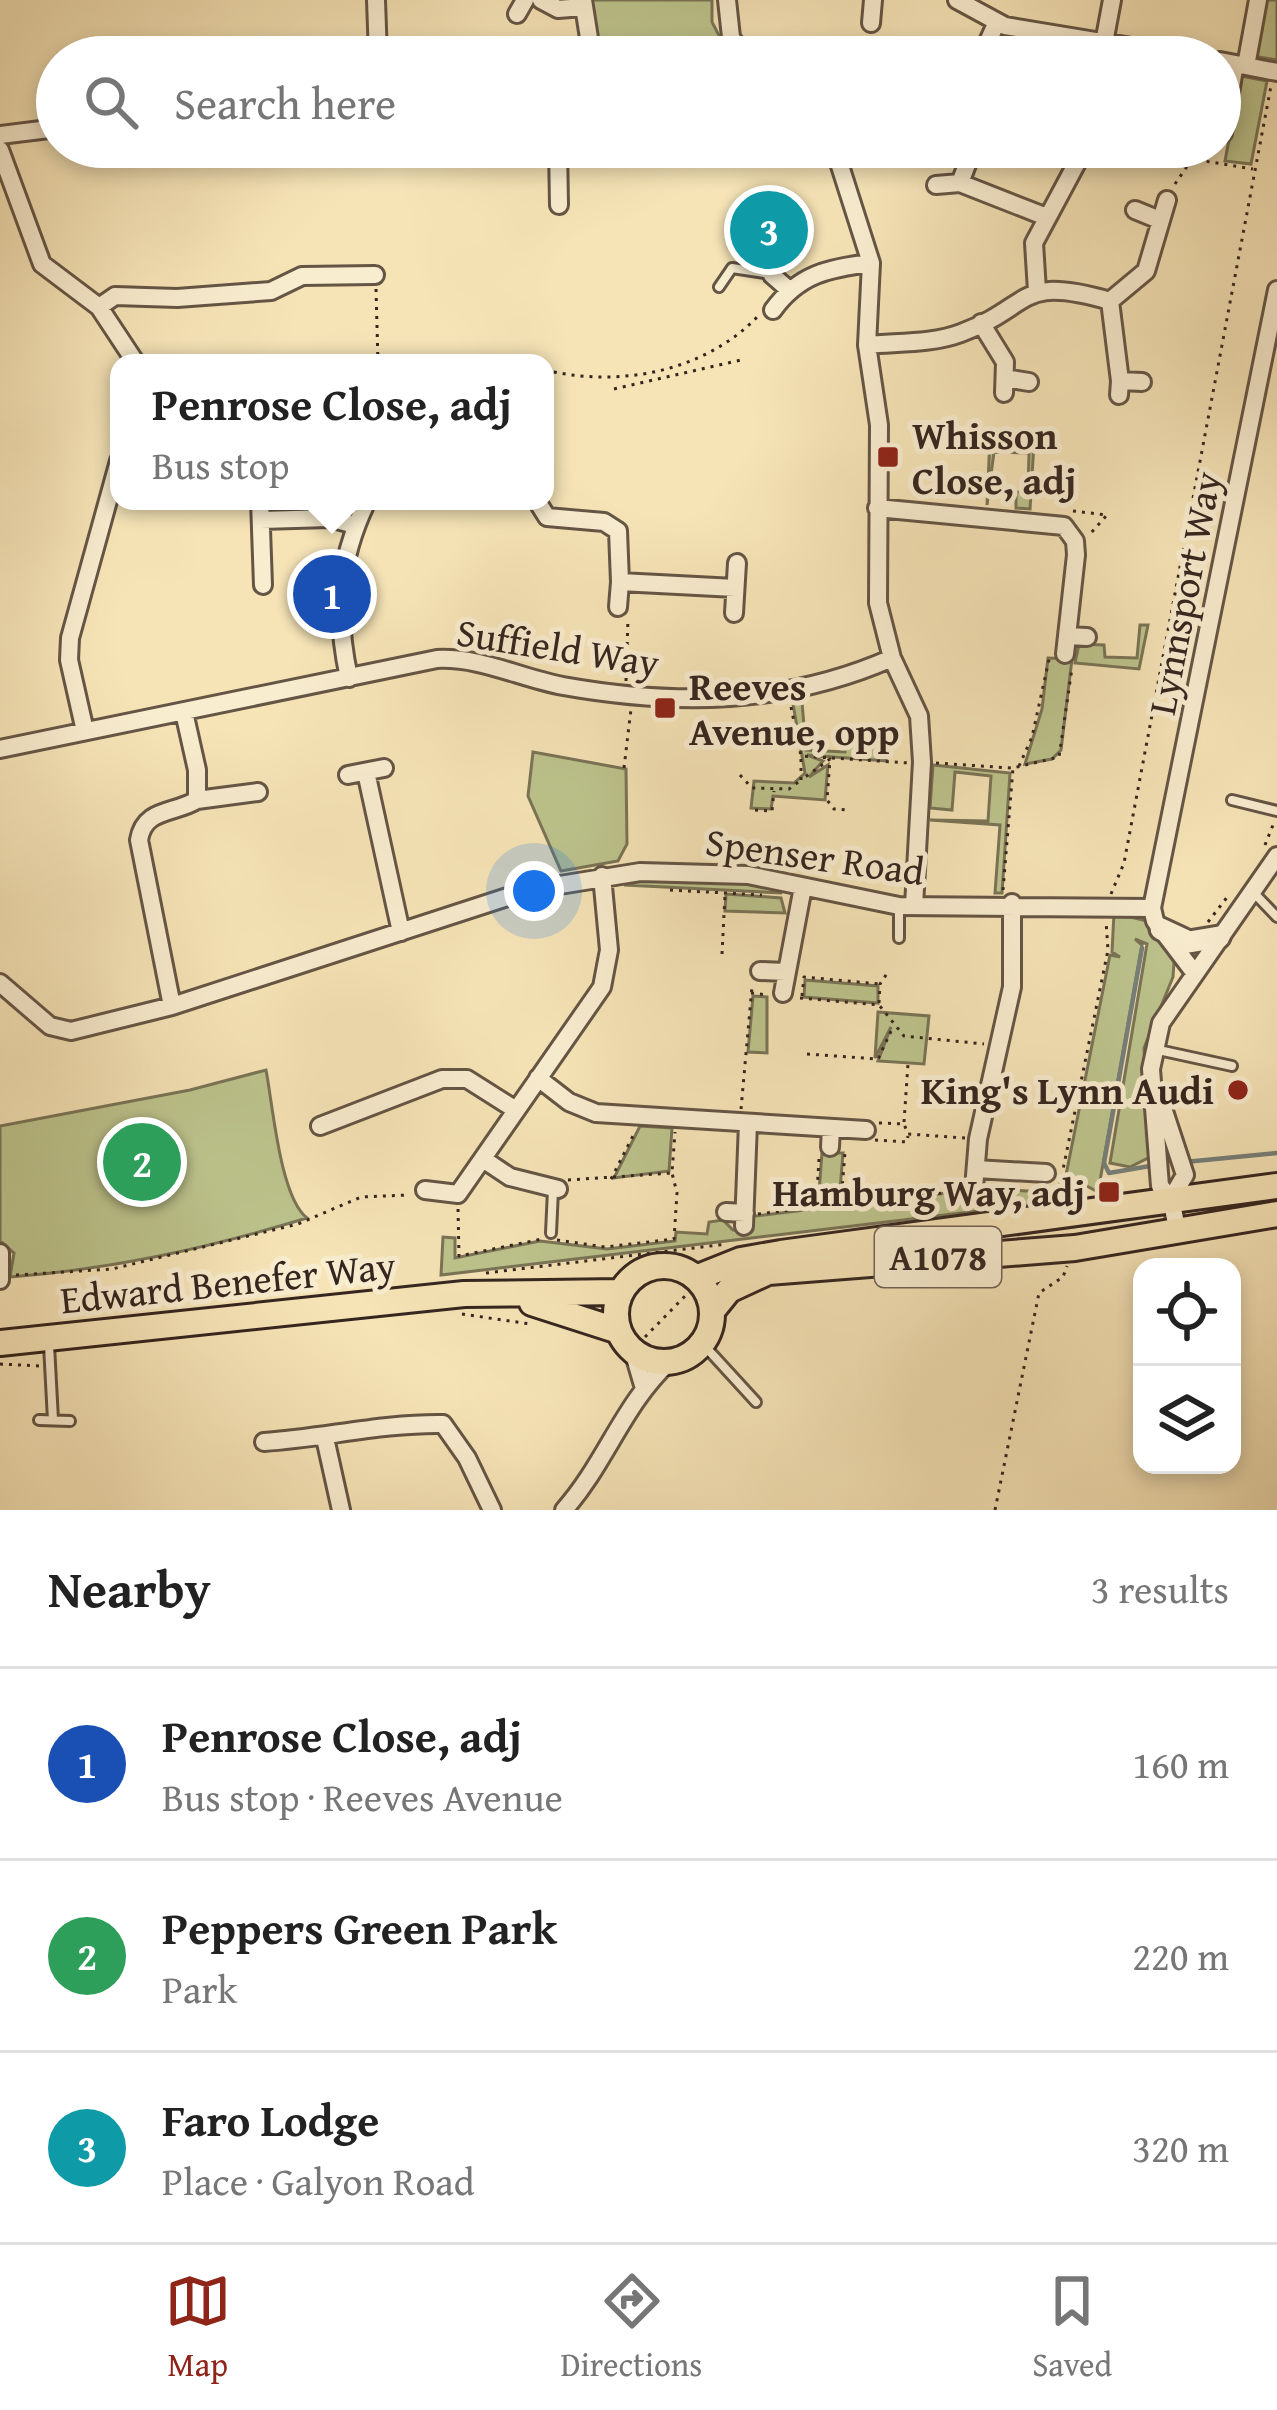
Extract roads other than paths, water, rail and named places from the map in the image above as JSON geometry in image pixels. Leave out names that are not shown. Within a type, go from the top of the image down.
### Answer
[{"type":"main road","name":"Edward Benefer Way","points":[[0,1343],[621,1292],[629,1281],[655,1267],[683,1270],[704,1292],[741,1260],[1277,1186]]},
{"type":"main road","name":"A1078","points":[[704,1292],[791,1268],[1075,1248],[1277,1214]]},
{"type":"main road","points":[[621,1292],[627,1342]]},
{"type":"main road","points":[[669,1362],[702,1343],[704,1292]]},
{"type":"main road","name":"Edward Benefer Way","points":[[460,1304],[543,1304],[669,1362]]},
{"type":"street","points":[[376,0],[377,36]]},
{"type":"street","points":[[541,0],[558,9],[583,4],[588,36]]},
{"type":"street","points":[[728,0],[731,36]]},
{"type":"street","points":[[871,23],[873,0]]},
{"type":"street","points":[[957,0],[996,23],[1056,36]]},
{"type":"street","points":[[1112,0],[1112,36]]},
{"type":"street","points":[[1241,45],[1258,0]]},
{"type":"street","points":[[990,36],[996,23]]},
{"type":"street","points":[[1241,64],[1276,72]]},
{"type":"street","points":[[0,135],[36,131]]},
{"type":"street","points":[[0,150],[42,264],[99,307],[130,354]]},
{"type":"street","points":[[559,168],[560,205]]},
{"type":"street","points":[[841,168],[872,263],[867,345],[879,424],[878,604],[892,658],[919,716],[922,762],[906,906]]},
{"type":"street","points":[[961,183],[966,168]]},
{"type":"street","points":[[1036,291],[1034,243],[1044,216],[1075,168]]},
{"type":"street","points":[[1071,176],[1093,185]]},
{"type":"street","points":[[936,185],[961,183],[1044,216]]},
{"type":"street","points":[[1109,301],[1146,271],[1157,219],[1167,200]]},
{"type":"street","points":[[1136,210],[1157,219]]},
{"type":"street","points":[[772,310],[788,289],[809,275],[872,263]]},
{"type":"street","points":[[99,307],[115,296],[177,298],[271,291],[302,276],[375,275]]},
{"type":"street","points":[[772,275],[788,289]]},
{"type":"street","points":[[867,345],[950,336],[1036,291],[1075,290],[1109,301]]},
{"type":"street","name":"Lynnsport Way","points":[[1156,918],[1277,290]]},
{"type":"street","points":[[1109,301],[1119,388],[1142,382]]},
{"type":"street","points":[[981,323],[1001,351],[1004,385],[1029,382]]},
{"type":"street","points":[[85,731],[69,660],[70,638],[110,494]]},
{"type":"street","points":[[877,508],[1049,520],[1069,531],[1076,547],[1066,645],[1087,638]]},
{"type":"street","points":[[349,678],[339,598],[362,510]]},
{"type":"street","points":[[543,510],[547,517],[604,523],[618,531],[624,614]]},
{"type":"street","points":[[263,585],[260,511],[355,525]]},
{"type":"street","points":[[734,613],[737,563]]},
{"type":"street","points":[[620,582],[735,588]]},
{"type":"street","name":"Suffield Way","points":[[0,749],[455,658],[560,686],[683,700],[788,693],[892,658]]},
{"type":"street","points":[[184,712],[197,770],[197,800]]},
{"type":"street","points":[[366,772],[400,932]]},
{"type":"street","points":[[172,1006],[139,840],[141,827],[152,814],[197,800],[258,792]]},
{"type":"street","points":[[1178,1233],[1171,1199],[1160,1186],[1152,1049],[1161,1022],[1193,971],[1277,856]]},
{"type":"street","name":"Spenser Road","points":[[0,983],[50,1026],[71,1031],[172,1006],[529,890],[602,876],[716,872],[906,906],[1106,908],[1156,918]]},
{"type":"street","points":[[424,1190],[453,1201],[602,987],[609,950],[602,876]]},
{"type":"street","points":[[783,993],[802,887]]},
{"type":"street","points":[[974,1189],[979,1139],[1012,987],[1007,904]]},
{"type":"street","points":[[1156,918],[1189,942],[1219,937]]},
{"type":"street","points":[[1156,918],[1193,971]]},
{"type":"street","points":[[756,971],[786,972]]},
{"type":"street","points":[[320,1126],[398,1094],[456,1078],[475,1082],[516,1110]]},
{"type":"street","points":[[538,1078],[582,1109],[744,1123],[835,1142],[866,1130]]},
{"type":"street","points":[[398,1094],[407,1114]]},
{"type":"street","points":[[738,1217],[744,1123]]},
{"type":"street","points":[[483,1159],[510,1177],[555,1189]]},
{"type":"street","points":[[976,1169],[1054,1176]]},
{"type":"street","points":[[0,1253],[1,1278]]},
{"type":"street","points":[[627,1342],[643,1385]]},
{"type":"street","points":[[564,1510],[592,1479],[643,1385],[669,1362]]},
{"type":"street","points":[[264,1442],[325,1438],[398,1423],[443,1424],[492,1510]]},
{"type":"street","points":[[325,1438],[341,1510]]},
{"type":"lane","points":[[719,287],[732,268],[772,275]]},
{"type":"lane","points":[[1232,800],[1277,813]]},
{"type":"lane","points":[[1253,892],[1277,917]]},
{"type":"lane","points":[[898,938],[906,906]]},
{"type":"lane","points":[[1152,1049],[1232,1066]]},
{"type":"lane","points":[[550,1233],[555,1189]]},
{"type":"lane","points":[[1071,1212],[1075,1248]]},
{"type":"lane","points":[[48,1338],[52,1420]]},
{"type":"lane","points":[[702,1343],[756,1402]]},
{"type":"lane","points":[[39,1420],[70,1421]]},
{"type":"waterway","points":[[1142,948],[1104,1163],[1109,1173],[1150,1166]]},
{"type":"waterway","points":[[1185,1162],[1277,1153]]},
{"type":"place","name":"Faro Lodge","points":[[769,230]]},
{"type":"place","name":"Whisson Close, adj","points":[[888,457]]},
{"type":"place","name":"Penrose Close, adj","points":[[332,594]]},
{"type":"place","name":"Reeves Avenue, opp","points":[[665,708]]},
{"type":"place","name":"King's Lynn Audi","points":[[1238,1090]]},
{"type":"place","name":"Peppers Green Park","points":[[142,1162]]},
{"type":"place","name":"Hamburg Way, adj","points":[[1109,1192]]}]
